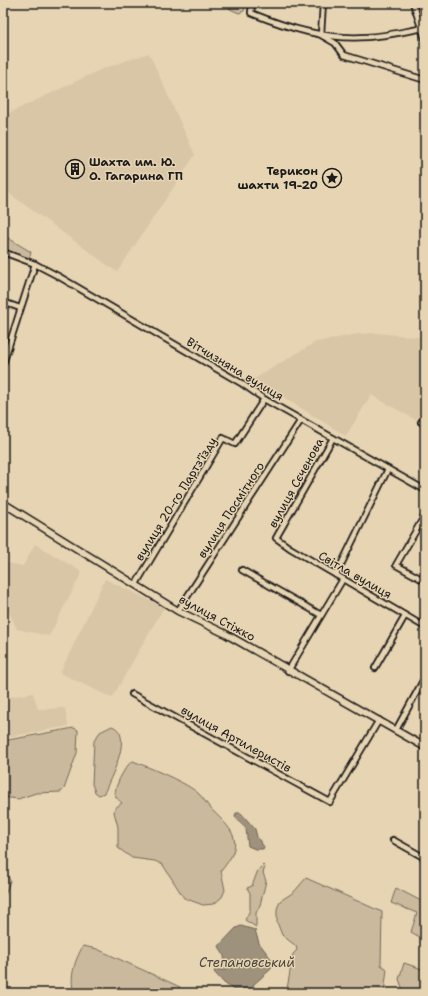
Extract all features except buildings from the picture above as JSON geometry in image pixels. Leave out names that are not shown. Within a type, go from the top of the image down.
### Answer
[{"type":"street","points":[[252,3],[251,13],[285,27],[321,35],[367,37],[423,28]]},
{"type":"street","points":[[321,35],[323,3]]},
{"type":"street","points":[[413,3],[423,28],[425,39]]},
{"type":"street","points":[[321,35],[335,43],[344,55],[425,80]]},
{"type":"street","name":"Вітчизняна вулиця","points":[[3,252],[35,264],[65,280],[242,383],[264,399],[425,490]]},
{"type":"street","points":[[3,364],[4,356],[35,264]]},
{"type":"street","points":[[3,302],[20,308]]},
{"type":"street","name":"вулиця 20-го Партз'їзду","points":[[136,584],[223,438],[235,444],[264,399]]},
{"type":"street","name":"вулиця Посмітного","points":[[178,611],[301,420]]},
{"type":"street","name":"вулиця Сєченова","points":[[276,538],[333,438]]},
{"type":"street","points":[[336,575],[388,470]]},
{"type":"street","name":"вулиця Стіжко","points":[[3,503],[178,611],[224,633],[288,671],[425,746]]},
{"type":"street","points":[[425,515],[396,564],[425,580]]},
{"type":"street","name":"Світла вулиця","points":[[276,538],[290,548],[425,627]]},
{"type":"street","points":[[242,570],[321,615]]},
{"type":"street","points":[[288,671],[343,579]]},
{"type":"street","points":[[375,668],[405,616]]},
{"type":"street","points":[[396,730],[425,677]]},
{"type":"street","name":"вулиця Артилеристів","points":[[132,694],[330,802],[379,720]]},
{"type":"street","points":[[393,840],[425,858]]},
{"type":"shaded area","points":[[227,3],[246,3],[244,11],[239,13],[230,9]]},
{"type":"shaded area","points":[[149,53],[195,155],[117,272],[3,189],[3,116],[102,69]]},
{"type":"shaded area","points":[[3,235],[31,252],[29,259],[3,249]]},
{"type":"shaded area","points":[[377,333],[425,338],[425,404],[416,420],[371,395],[346,436],[254,379],[316,342],[358,334]]},
{"type":"shaded area","points":[[35,544],[82,572],[49,636],[17,629],[3,600],[3,569],[7,563],[23,566]]},
{"type":"shaded area","points":[[105,579],[164,607],[112,698],[60,673]]},
{"type":"shaded area","points":[[33,693],[38,709],[65,708],[68,726],[3,738],[3,698]]},
{"type":"shaded area","points":[[112,726],[118,730],[121,737],[120,755],[104,793],[99,795],[95,792],[92,784],[94,741],[100,732]]},
{"type":"shaded area","points":[[74,728],[78,730],[77,753],[64,789],[61,792],[36,793],[18,799],[3,797],[3,741]]},
{"type":"shaded area","points":[[133,761],[168,776],[194,790],[227,825],[231,832],[235,845],[233,853],[221,871],[225,890],[222,897],[214,904],[203,905],[184,898],[163,865],[155,861],[132,858],[118,848],[118,827],[114,812],[115,808],[122,803],[116,797],[115,792],[117,784],[127,766]]},
{"type":"shaded area","points":[[263,865],[265,867],[263,873],[266,881],[260,905],[256,913],[256,927],[245,920],[250,910],[250,893],[247,888],[252,886],[258,870]]},
{"type":"shaded area","points":[[3,871],[7,873],[10,881],[3,901]]},
{"type":"shaded area","points":[[306,878],[382,912],[381,965],[387,969],[384,993],[291,993],[287,989],[293,954],[297,950],[296,946],[282,935],[277,922],[277,909],[280,901],[294,892]]},
{"type":"shaded area","points":[[396,888],[425,903],[425,940],[411,932],[417,913],[391,903]]},
{"type":"shaded area","points":[[83,946],[97,949],[180,987],[179,991],[153,990],[74,993],[72,981],[74,969]]},
{"type":"shaded area","points":[[404,963],[425,970],[425,993],[404,993],[399,979]]},
{"type":"water","points":[[236,813],[241,813],[255,829],[257,837],[264,847],[263,849],[255,849],[248,846],[246,829],[235,817]]},
{"type":"water","name":"Степановський","points":[[241,926],[255,930],[259,943],[272,960],[271,969],[253,985],[258,993],[238,993],[224,983],[214,972],[215,970],[226,970],[224,956],[219,946],[236,928]]},
{"type":"place","name":"Шахта им. Ю. О. Гагарина ГП","points":[[75,169]]},
{"type":"place","name":"Терикон шахти 19-20","points":[[332,178]]}]
